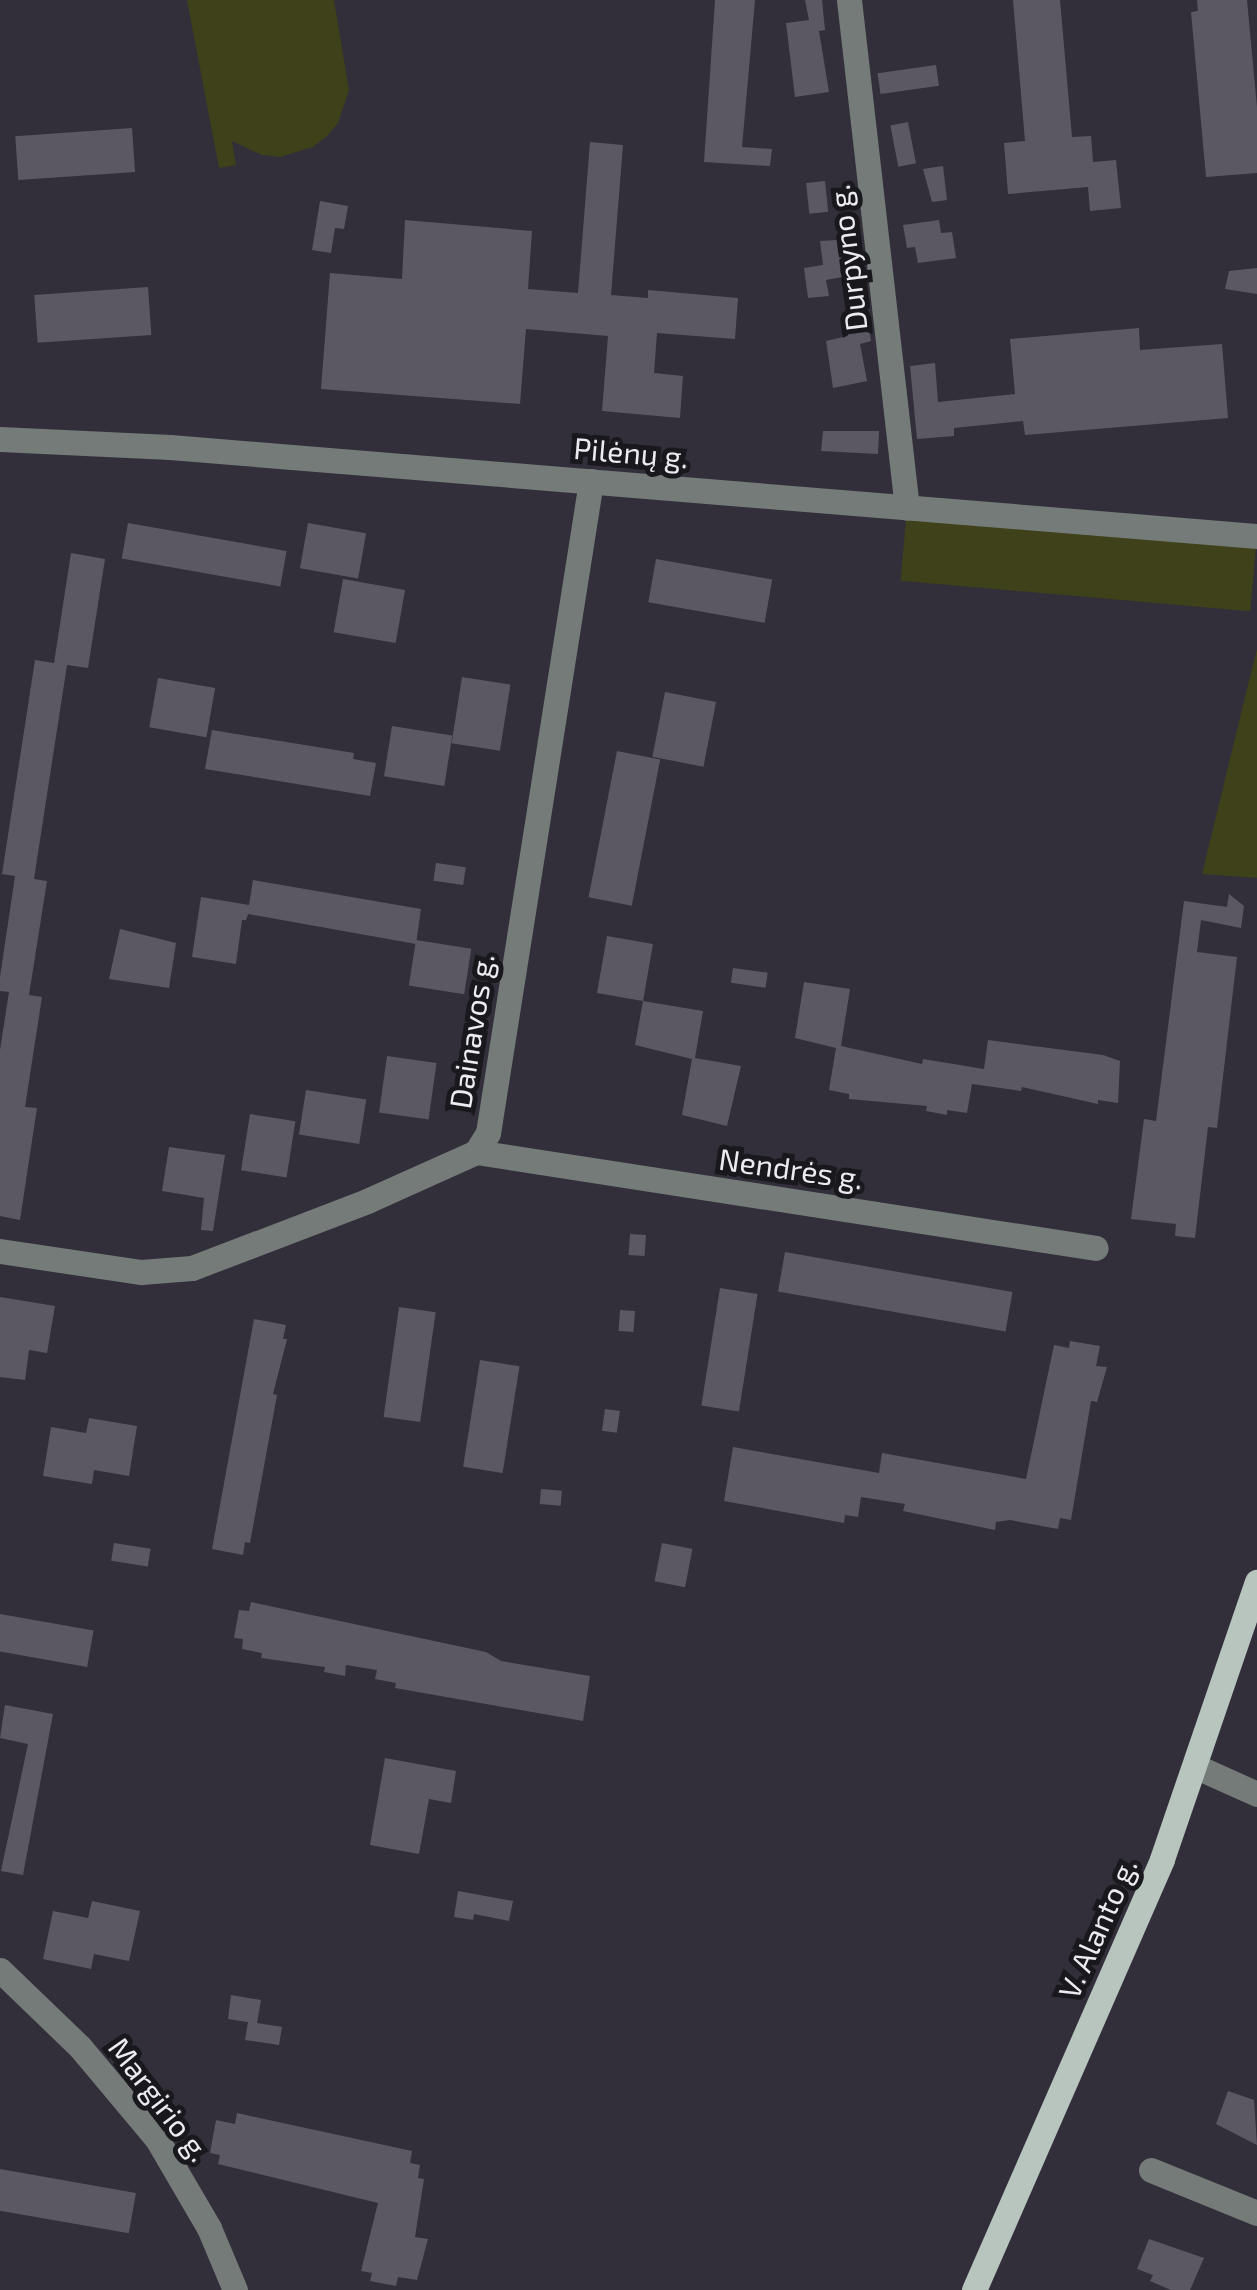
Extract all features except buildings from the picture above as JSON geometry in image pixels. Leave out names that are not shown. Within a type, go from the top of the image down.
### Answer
[{"type":"main road","name":"V. Alanto g.","points":[[974,2290],[1162,1859],[1197,1767],[1257,1582]]},
{"type":"street","name":"Durpyno g.","points":[[849,0],[907,508]]},
{"type":"street","name":"Pilėnų g.","points":[[0,439],[170,448],[1257,536]]},
{"type":"street","name":"Dainavos g.","points":[[0,1252],[141,1272],[192,1268],[366,1202],[476,1152],[488,1133],[591,481]]},
{"type":"street","name":"Nendrės g.","points":[[476,1152],[1096,1248]]},
{"type":"street","points":[[1197,1767],[1257,1794]]},
{"type":"street","name":"Margirio g.","points":[[0,1970],[68,2035],[157,2139],[209,2228],[236,2290]]},
{"type":"street","points":[[1151,2170],[1257,2212]]},
{"type":"green space","points":[[187,0],[334,0],[349,90],[338,123],[327,136],[313,147],[280,157],[262,155],[232,141],[236,165],[219,168]]},
{"type":"green space","points":[[907,508],[1257,539],[1250,611],[901,581]]},
{"type":"green space","points":[[1257,649],[1257,878],[1202,874],[1246,693]]}]
